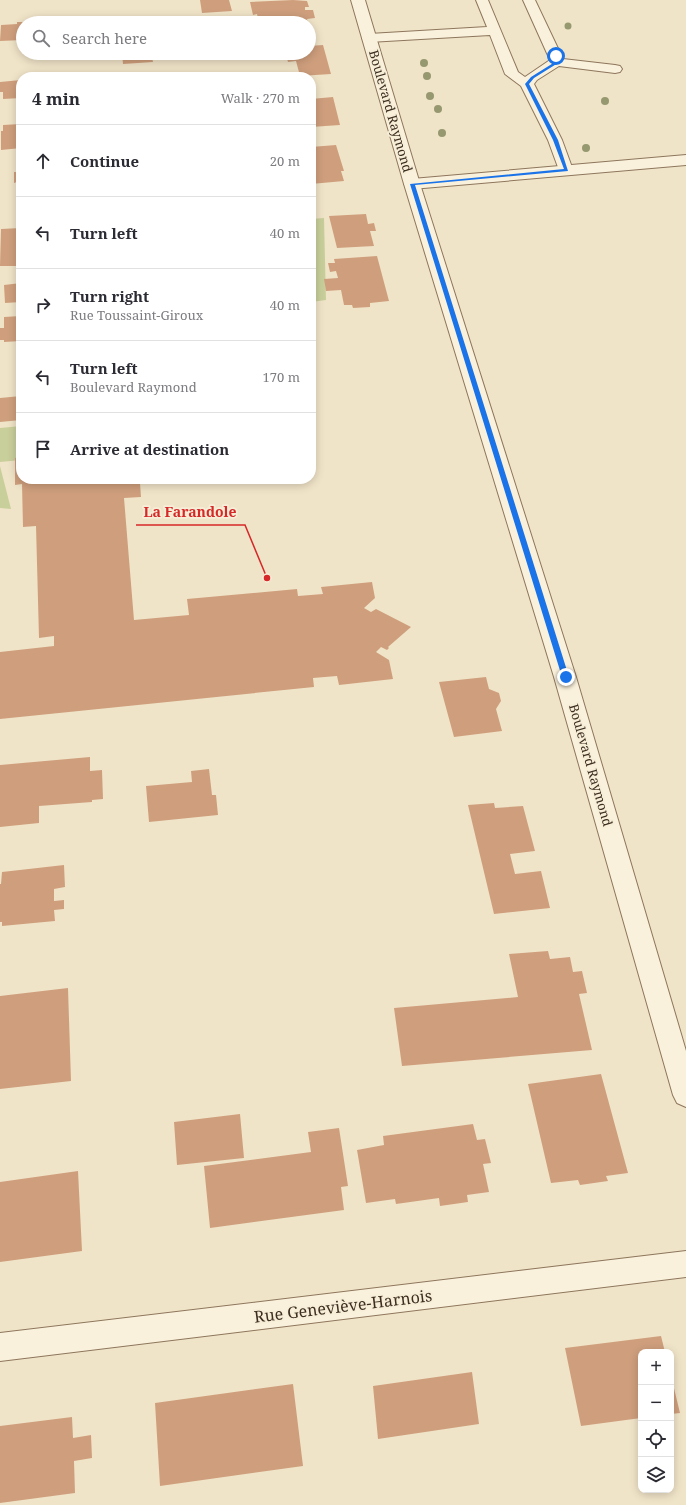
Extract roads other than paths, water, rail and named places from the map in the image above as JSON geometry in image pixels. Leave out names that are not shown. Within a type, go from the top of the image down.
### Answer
[{"type":"street","name":"Boulevard Raymond","points":[[358,0],[412,184],[566,677],[686,1095]]},
{"type":"street","points":[[412,184],[686,160]]},
{"type":"street","name":"Rue Geneviève-Harnois","points":[[0,1347],[686,1264]]},
{"type":"lane","points":[[482,0],[512,74],[527,84],[556,140],[566,170]]},
{"type":"lane","points":[[529,0],[556,56],[557,62]]},
{"type":"lane","points":[[369,38],[494,31]]},
{"type":"lane","points":[[527,84],[532,77],[557,62],[615,69]]},
{"type":"place","name":"La Farandole","points":[[267,578]]}]
